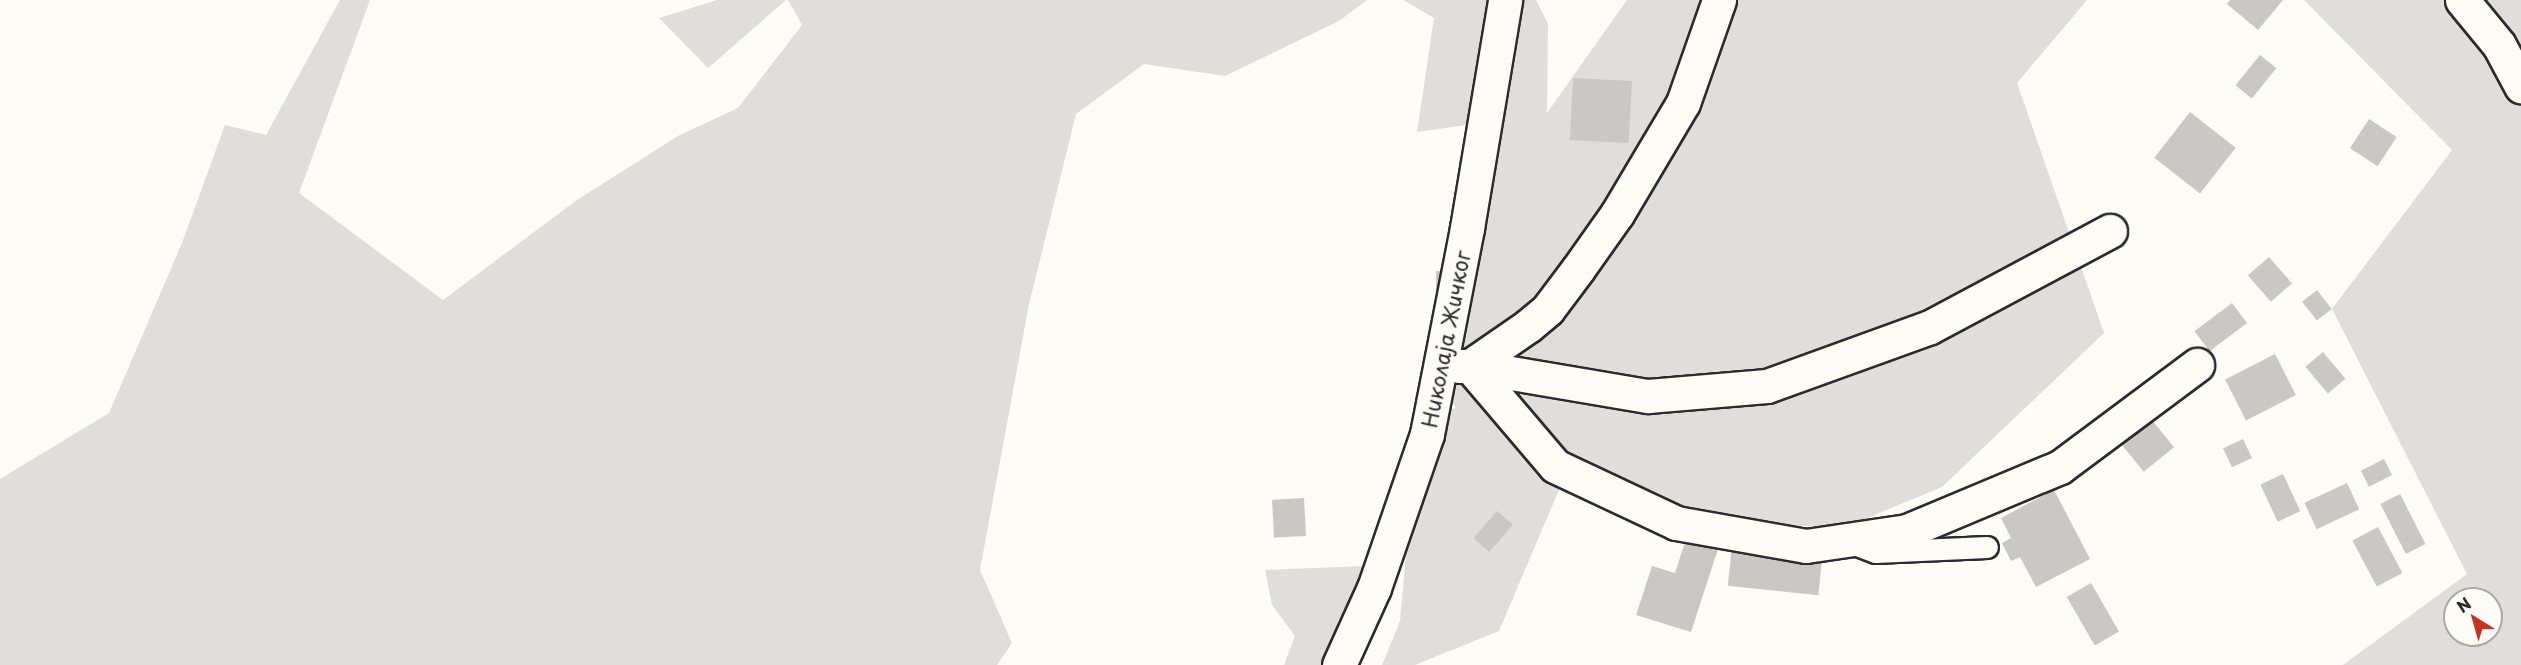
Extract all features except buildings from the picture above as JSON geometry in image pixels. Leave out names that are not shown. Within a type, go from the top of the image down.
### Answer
[{"type":"street","name":"Николаја Жичког","points":[[1340,665],[1399,522],[1427,434],[1456,367],[1505,0]]},
{"type":"street","points":[[1456,367],[1507,343],[1548,309],[1617,214],[1683,103],[1719,0]]},
{"type":"street","points":[[2462,0],[2499,45],[2521,86]]},
{"type":"street","points":[[1456,367],[1648,396],[1767,386],[1930,327],[2110,231]]},
{"type":"street","points":[[1456,367],[1555,466],[1603,492],[1676,523],[1806,546],[1907,531],[2060,467],[2197,365]]},
{"type":"lane","points":[[1843,540],[1875,552],[1987,547]]},
{"type":"shaded area","points":[[340,0],[370,0],[299,193],[443,300],[577,200],[678,136],[738,108],[802,25],[788,0],[1367,0],[1339,21],[1225,76],[1144,64],[1076,114],[1029,304],[980,570],[1012,643],[997,665],[0,665],[0,479],[109,413],[182,243],[225,125],[266,135]]},
{"type":"shaded area","points":[[717,0],[786,0],[708,68],[659,18]]},
{"type":"shaded area","points":[[1403,0],[1536,0],[1548,24],[1547,113],[1627,0],[2087,0],[2017,83],[2104,333],[1942,487],[1843,528],[1731,522],[1561,485],[1499,631],[1415,665],[1382,665],[1400,621],[1418,420],[1456,408],[1427,369],[1466,125],[1417,132],[1434,18]]},
{"type":"shaded area","points":[[2304,0],[2521,0],[2521,665],[2343,665],[2443,592],[2443,647],[2503,647],[2503,587],[2449,587],[2467,574],[2332,309],[2452,150]]},
{"type":"shaded area","points":[[1365,566],[1322,665],[1284,665],[1295,636],[1272,605],[1265,570]]}]
